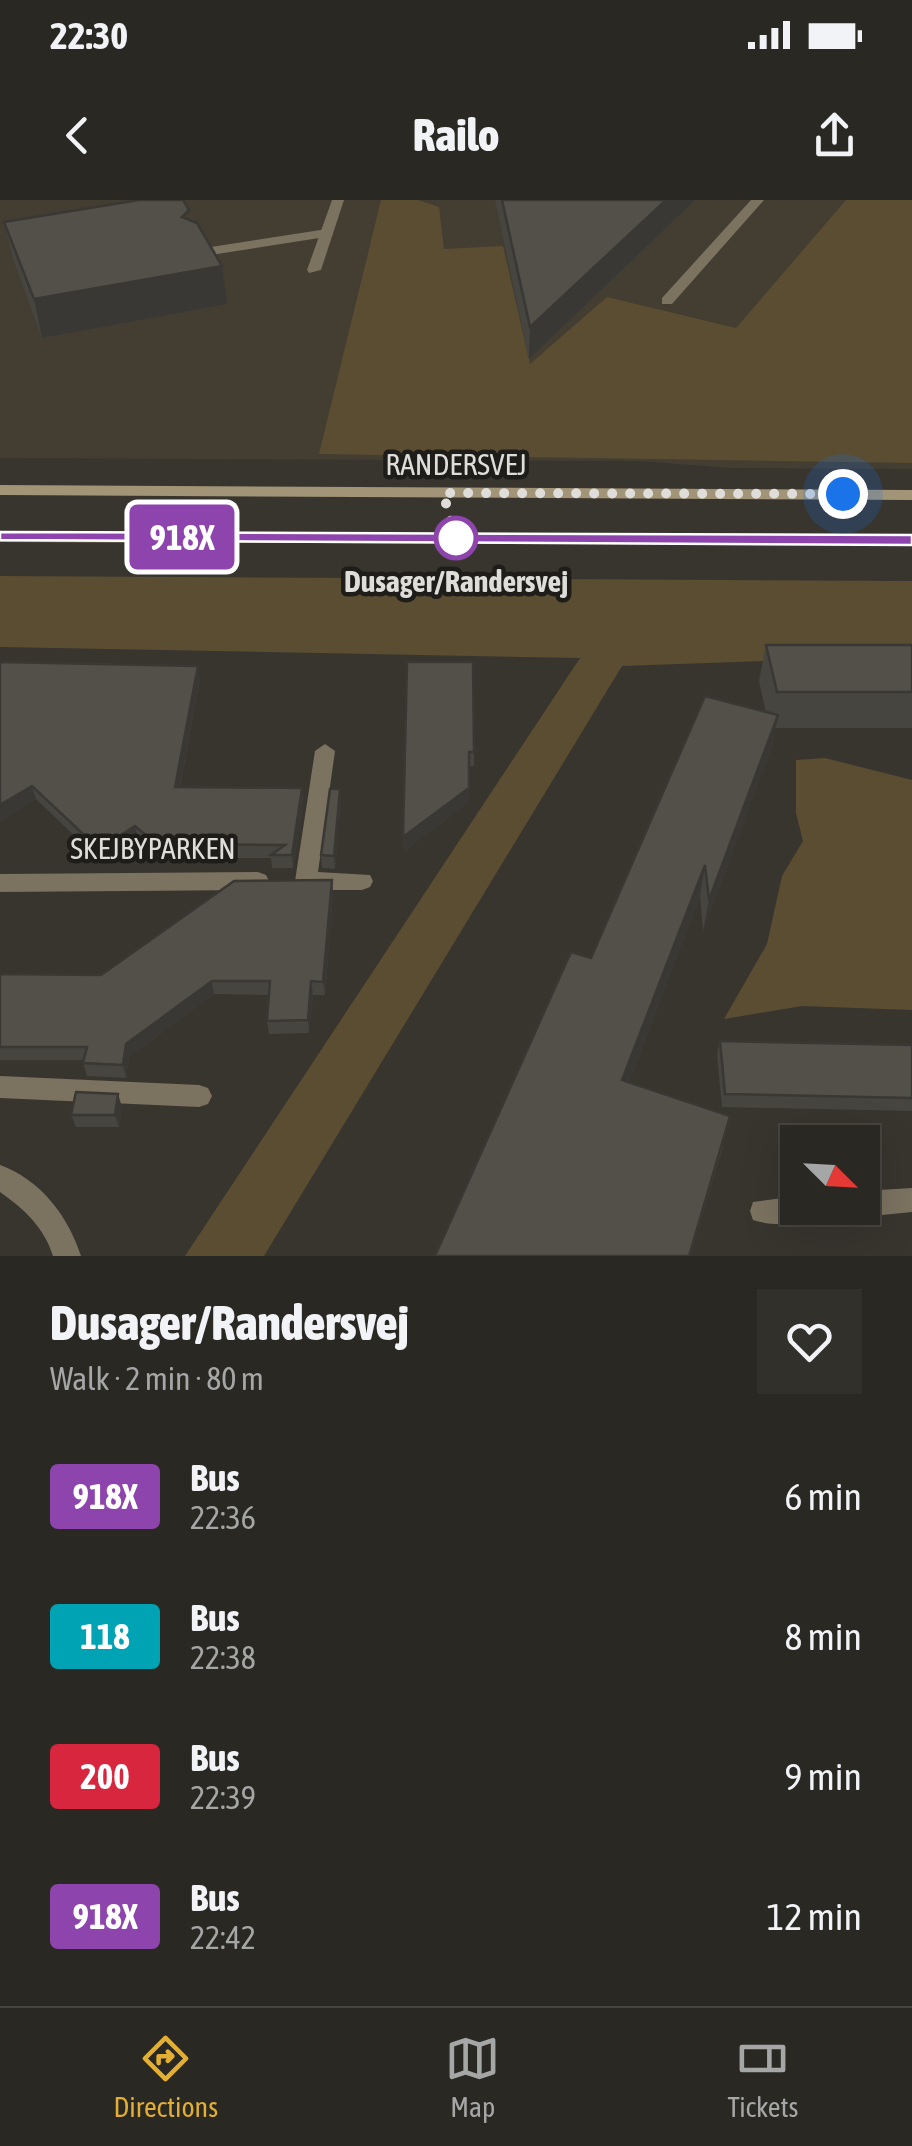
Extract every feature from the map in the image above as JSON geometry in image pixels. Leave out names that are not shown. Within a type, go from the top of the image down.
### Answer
[{"type":"main road","name":"RANDERSVEJ","points":[[0,490],[912,495]]},
{"type":"main road","points":[[0,537],[912,540]]},
{"type":"street","points":[[314,270],[338,200]]},
{"type":"street","points":[[666,301],[758,200]]},
{"type":"street","points":[[198,253],[327,233]]},
{"type":"street","points":[[306,880],[325,750]]},
{"type":"street","name":"SKEJBYPARKEN","points":[[0,882],[362,880]]},
{"type":"street","points":[[0,1087],[199,1096]]},
{"type":"street","points":[[0,1178],[32,1197],[63,1238],[67,1256]]},
{"type":"street","points":[[880,1203],[912,1200]]},
{"type":"street","points":[[763,1211],[780,1210]]},
{"type":"shaded area","points":[[0,200],[912,200],[912,469],[731,468],[637,461],[0,458]]},
{"type":"shaded area","points":[[381,200],[418,200],[439,207],[444,249],[503,246],[530,364],[607,297],[736,328],[846,200],[912,200],[912,463],[319,454]]},
{"type":"shaded area","points":[[0,576],[912,581],[912,656],[622,666],[264,1256],[185,1256],[580,658],[0,647]]},
{"type":"shaded area","points":[[825,758],[912,780],[912,1010],[802,1006],[724,1019],[767,944],[782,876],[803,841],[796,813],[796,760]]},
{"type":"building","points":[[139,200],[183,200],[189,210],[182,217],[197,223],[222,266],[34,299],[4,222]]},
{"type":"building","points":[[502,200],[666,200],[530,327]]},
{"type":"building","points":[[766,645],[912,645],[912,692],[777,692]]},
{"type":"building","points":[[0,662],[198,666],[175,787],[302,788],[292,855],[271,855],[285,845],[156,844],[135,826],[99,849],[32,786],[0,805]]},
{"type":"building","points":[[407,662],[473,662],[474,752],[469,752],[469,788],[403,837]]},
{"type":"building","points":[[705,696],[778,715],[709,900],[705,865],[622,1080],[730,1116],[689,1256],[435,1256],[571,952],[591,958]]},
{"type":"building","points":[[330,789],[340,789],[334,856],[321,855]]},
{"type":"building","points":[[332,880],[323,982],[311,981],[308,1020],[267,1021],[270,981],[212,981],[126,1044],[123,1065],[83,1063],[87,1047],[0,1047],[0,974],[101,975],[234,881]]},
{"type":"building","points":[[720,1041],[912,1045],[912,1098],[725,1094]]},
{"type":"building","points":[[76,1092],[118,1094],[115,1115],[71,1115]]},
{"type":"bus line","name":"918X","points":[[0,537],[912,540]]},
{"type":"place","name":"Dusager/Randersvej","points":[[456,538]]},
{"type":"route","points":[[456,538],[443,493],[843,494]]}]
